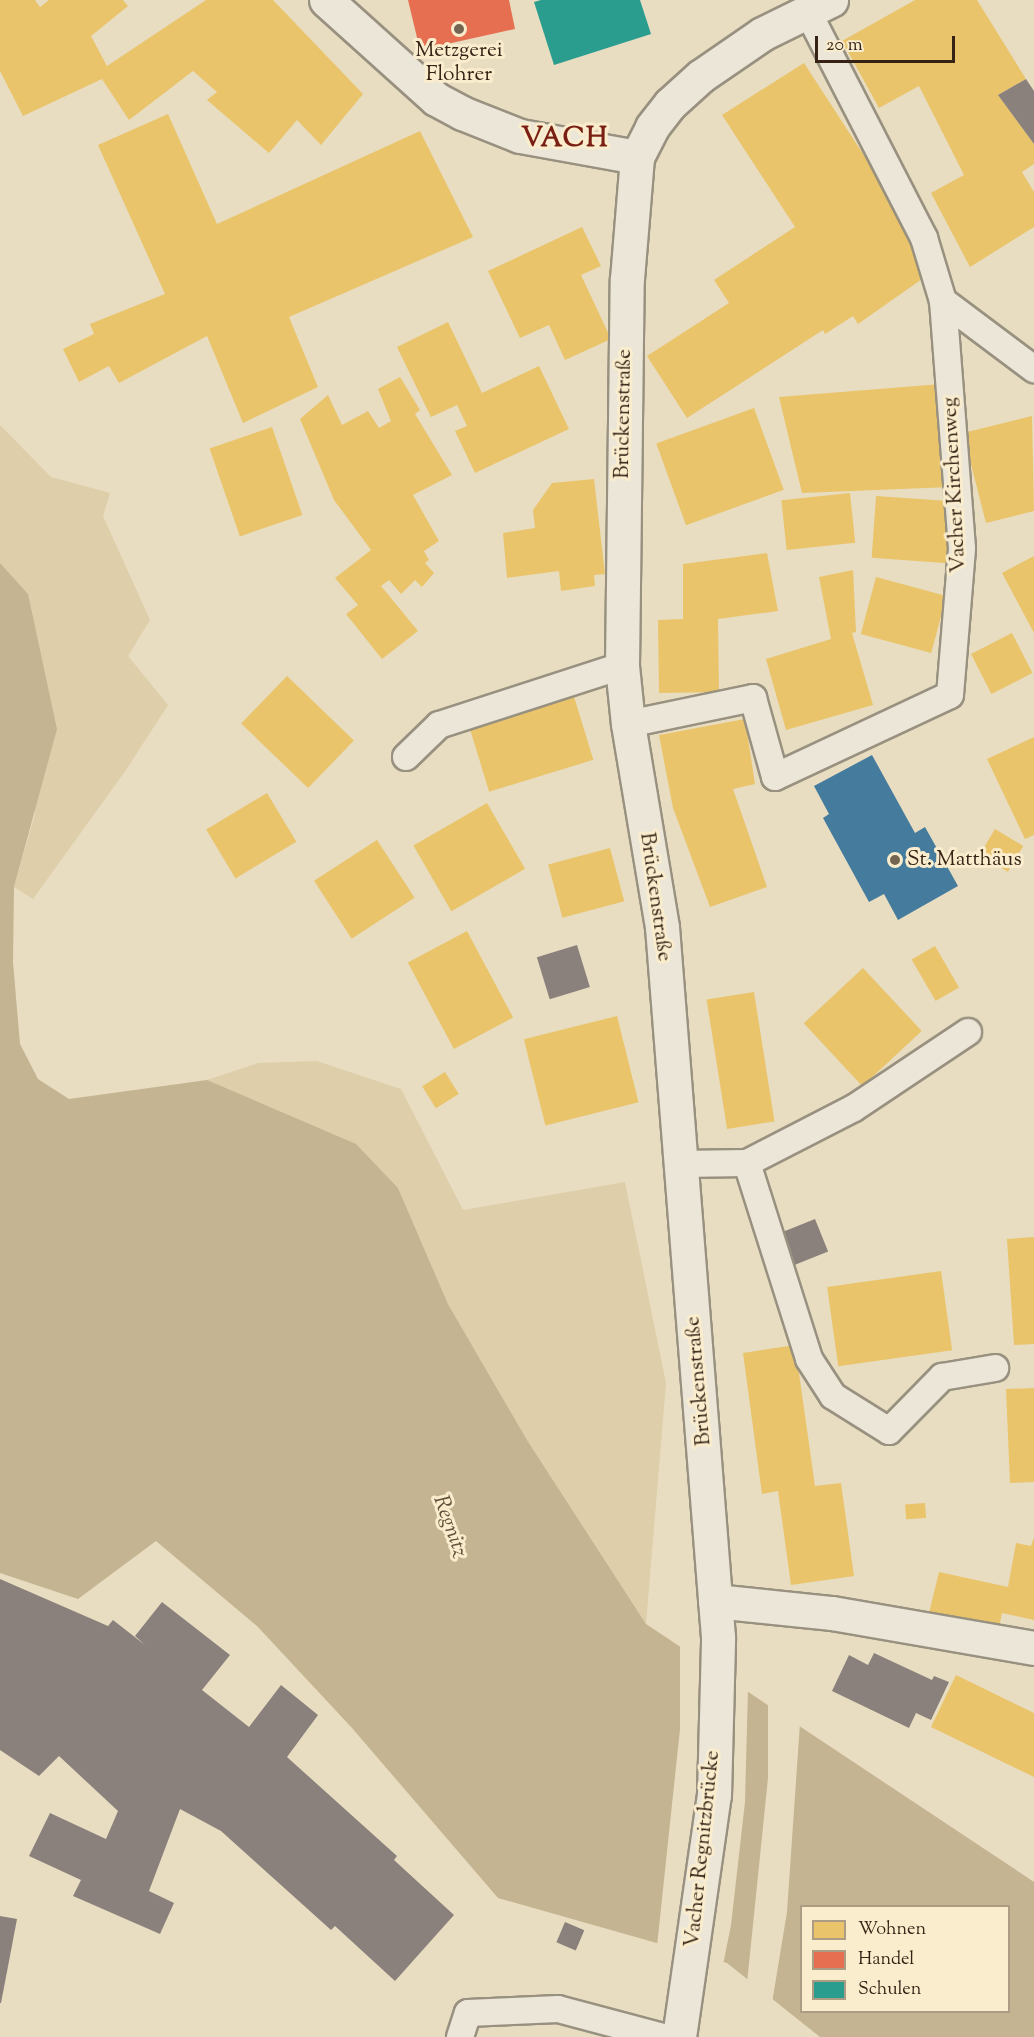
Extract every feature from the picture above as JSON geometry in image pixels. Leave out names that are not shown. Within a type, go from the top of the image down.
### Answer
[{"type":"main road","points":[[326,0],[436,99],[520,136],[637,157],[670,104],[701,76],[762,34],[819,6]]},
{"type":"main road","name":"Brückenstraße","points":[[637,157],[627,279],[622,405],[622,666],[628,724],[662,927],[718,1637]]},
{"type":"main road","points":[[715,1601],[832,1613],[1034,1648]]},
{"type":"main road","name":"Vacher Regnitzbrücke","points":[[679,2037],[688,1988],[714,1796],[718,1637]]},
{"type":"lane","name":"Vacher Kirchenweg","points":[[628,724],[753,698],[775,777],[950,695],[962,548],[943,301],[924,238],[819,6]]},
{"type":"lane","points":[[943,301],[1034,369]]},
{"type":"lane","points":[[406,757],[439,725],[622,666]]},
{"type":"lane","points":[[680,1164],[747,1163],[854,1108],[968,1032]]},
{"type":"lane","points":[[747,1163],[809,1359],[833,1396],[889,1431],[942,1377],[995,1368]]},
{"type":"lane","points":[[460,2037],[468,2013],[558,2008],[663,2037]]},
{"type":"shaded area","points":[[0,425],[51,477],[110,493],[103,516],[150,620],[128,656],[168,705],[126,770],[33,899],[14,887],[35,814],[28,594],[0,563]]},
{"type":"shaded area","points":[[317,1061],[401,1089],[463,1210],[625,1182],[666,1383],[646,1624],[527,1440],[448,1304],[398,1188],[275,1111],[207,1080],[258,1063]]},
{"type":"water","name":"Regnitz","points":[[0,563],[28,594],[57,729],[14,887],[13,962],[20,1044],[38,1079],[69,1099],[207,1080],[356,1144],[398,1188],[448,1304],[527,1440],[646,1624],[1034,1882],[1034,2037],[820,2037],[727,1963],[498,1898],[352,1728],[257,1626],[156,1541],[78,1599],[0,1573]]},
{"type":"pier","points":[[680,1643],[748,1689],[745,1802],[731,1925],[723,1965],[657,1946],[680,1729]]},
{"type":"pier","points":[[768,1702],[800,1723],[787,1912],[772,2003],[747,1983],[768,1778]]},
{"type":"building: Wohnen","points":[[0,0],[35,0],[40,7],[49,0],[123,0],[128,6],[91,36],[107,66],[206,0],[273,0],[363,94],[321,145],[297,120],[269,153],[207,100],[217,92],[193,71],[129,120],[102,79],[23,116],[0,71]]},
{"type":"building: Wohnen","points":[[915,0],[977,0],[1026,79],[998,95],[1034,144],[1034,164],[1022,172],[1034,192],[1034,227],[970,267],[931,193],[964,175],[919,86],[879,108],[842,41]]},
{"type":"building: Wohnen","points":[[804,63],[891,197],[925,277],[858,324],[853,316],[825,334],[823,330],[687,418],[647,356],[729,303],[714,280],[795,227],[722,115]]},
{"type":"building: Wohnen","points":[[168,114],[217,224],[420,131],[473,237],[289,317],[318,387],[243,423],[207,336],[119,383],[109,366],[79,382],[63,349],[94,334],[90,324],[165,294],[98,145]]},
{"type":"building: Wohnen","points":[[582,227],[601,266],[581,275],[611,339],[565,360],[549,325],[520,338],[488,271]]},
{"type":"building: Wohnen","points":[[448,322],[482,393],[539,366],[569,429],[475,473],[455,431],[467,426],[457,405],[431,417],[397,347]]},
{"type":"building: Wohnen","points":[[400,377],[420,410],[415,414],[452,475],[413,495],[439,541],[424,551],[429,560],[425,563],[434,573],[422,587],[415,580],[401,594],[389,580],[381,586],[418,631],[382,659],[346,614],[358,605],[335,578],[371,550],[334,500],[300,419],[328,395],[342,425],[368,411],[379,428],[391,421],[378,389]]},
{"type":"building: Wohnen","points":[[941,384],[951,487],[802,493],[779,397]]},
{"type":"building: Wohnen","points":[[754,408],[784,490],[686,525],[656,444]]},
{"type":"building: Wohnen","points":[[1032,416],[1034,511],[986,523],[963,433]]},
{"type":"building: Wohnen","points":[[272,427],[302,515],[240,536],[210,448]]},
{"type":"building: Wohnen","points":[[594,479],[605,574],[594,575],[595,586],[561,591],[559,571],[507,578],[503,533],[535,528],[533,510],[552,483]]},
{"type":"building: Wohnen","points":[[850,493],[855,543],[787,550],[781,500]]},
{"type":"building: Wohnen","points":[[876,496],[952,501],[947,563],[872,558]]},
{"type":"building: Wohnen","points":[[767,553],[778,611],[718,619],[719,692],[659,693],[658,620],[683,619],[683,564]]},
{"type":"building: Wohnen","points":[[1034,556],[1034,633],[1002,573]]},
{"type":"building: Wohnen","points":[[853,570],[856,632],[852,633],[873,705],[786,730],[766,659],[831,639],[819,577]]},
{"type":"building: Wohnen","points":[[876,577],[947,596],[931,653],[861,634]]},
{"type":"building: Wohnen","points":[[1012,633],[1032,673],[991,694],[971,654]]},
{"type":"building: Wohnen","points":[[287,676],[354,741],[308,788],[241,723]]},
{"type":"building: Wohnen","points":[[572,690],[593,760],[489,792],[468,722]]},
{"type":"building: Wohnen","points":[[745,719],[755,784],[733,789],[767,887],[710,907],[673,808],[659,735]]},
{"type":"building: Wohnen","points":[[1034,737],[1034,835],[1025,839],[987,759]]},
{"type":"building: Wohnen","points":[[267,793],[296,842],[235,878],[206,830]]},
{"type":"building: Wohnen","points":[[487,803],[525,869],[451,911],[413,846]]},
{"type":"building: Wohnen","points":[[995,829],[1023,846],[1008,872],[980,855]]},
{"type":"building: Wohnen","points":[[377,840],[415,898],[352,939],[314,881]]},
{"type":"building: Wohnen","points":[[610,848],[624,901],[562,918],[548,865]]},
{"type":"building: Wohnen","points":[[467,931],[513,1018],[454,1049],[408,962]]},
{"type":"building: Wohnen","points":[[935,946],[959,988],[936,1001],[912,959]]},
{"type":"building: Wohnen","points":[[863,968],[922,1031],[862,1086],[804,1023]]},
{"type":"building: Wohnen","points":[[754,992],[774,1121],[727,1129],[707,1000]]},
{"type":"building: Wohnen","points":[[617,1016],[639,1102],[545,1126],[524,1039]]},
{"type":"building: Wohnen","points":[[445,1072],[459,1094],[436,1108],[422,1086]]},
{"type":"building: Wohnen","points":[[1034,1237],[1034,1344],[1014,1345],[1007,1239]]},
{"type":"building: Wohnen","points":[[941,1271],[952,1350],[838,1366],[827,1287]]},
{"type":"building: Wohnen","points":[[795,1345],[815,1486],[841,1483],[854,1576],[791,1585],[778,1491],[762,1494],[743,1353]]},
{"type":"building: Wohnen","points":[[1034,1388],[1034,1482],[1010,1483],[1006,1389]]},
{"type":"building: Wohnen","points":[[925,1503],[926,1518],[906,1519],[905,1504]]},
{"type":"building: Wohnen","points":[[1034,1537],[1034,1620],[1002,1613],[999,1628],[929,1613],[939,1572],[1008,1587],[1016,1543],[1031,1546]]},
{"type":"building: Wohnen","points":[[956,1675],[1034,1713],[1034,1777],[931,1727]]},
{"type":"building: Handel","points":[[408,0],[509,0],[515,29],[420,50]]},
{"type":"building: Schulen","points":[[541,0],[640,0],[651,34],[554,65],[534,2]]},
{"type":"building: Öffentlich","name":"St. Matthäus","points":[[872,755],[915,833],[925,827],[958,886],[898,920],[884,894],[869,902],[823,818],[829,814],[814,786]]},
{"type":"building: Industrie","points":[[1026,79],[1034,91],[1034,144],[998,95]]},
{"type":"building: Industrie","points":[[577,945],[590,987],[550,999],[537,957]]},
{"type":"building: Industrie","points":[[815,1219],[828,1251],[794,1265],[781,1233]]},
{"type":"building: Industrie","points":[[0,1579],[108,1626],[113,1620],[145,1645],[135,1636],[162,1602],[230,1655],[202,1690],[249,1727],[281,1685],[318,1715],[287,1757],[397,1856],[394,1860],[454,1915],[395,1981],[335,1926],[331,1930],[221,1831],[180,1809],[149,1891],[174,1903],[160,1934],[73,1896],[81,1880],[29,1856],[50,1813],[106,1839],[118,1811],[59,1756],[39,1776],[0,1750]]},
{"type":"building: Industrie","points":[[874,1653],[932,1680],[934,1676],[949,1682],[931,1720],[916,1713],[909,1728],[832,1691],[849,1655],[868,1665]]},
{"type":"building: Industrie","points":[[0,1916],[17,1919],[1,2003],[0,2003]]},
{"type":"building: Industrie","points":[[565,1922],[584,1930],[576,1950],[556,1942]]},
{"type":"place","name":"Metzgerei Flohrer","points":[[459,29]]},
{"type":"place","name":"St. Matthäus","points":[[895,860]]},
{"type":"district","name":"VACH","points":[[565,140]]}]
